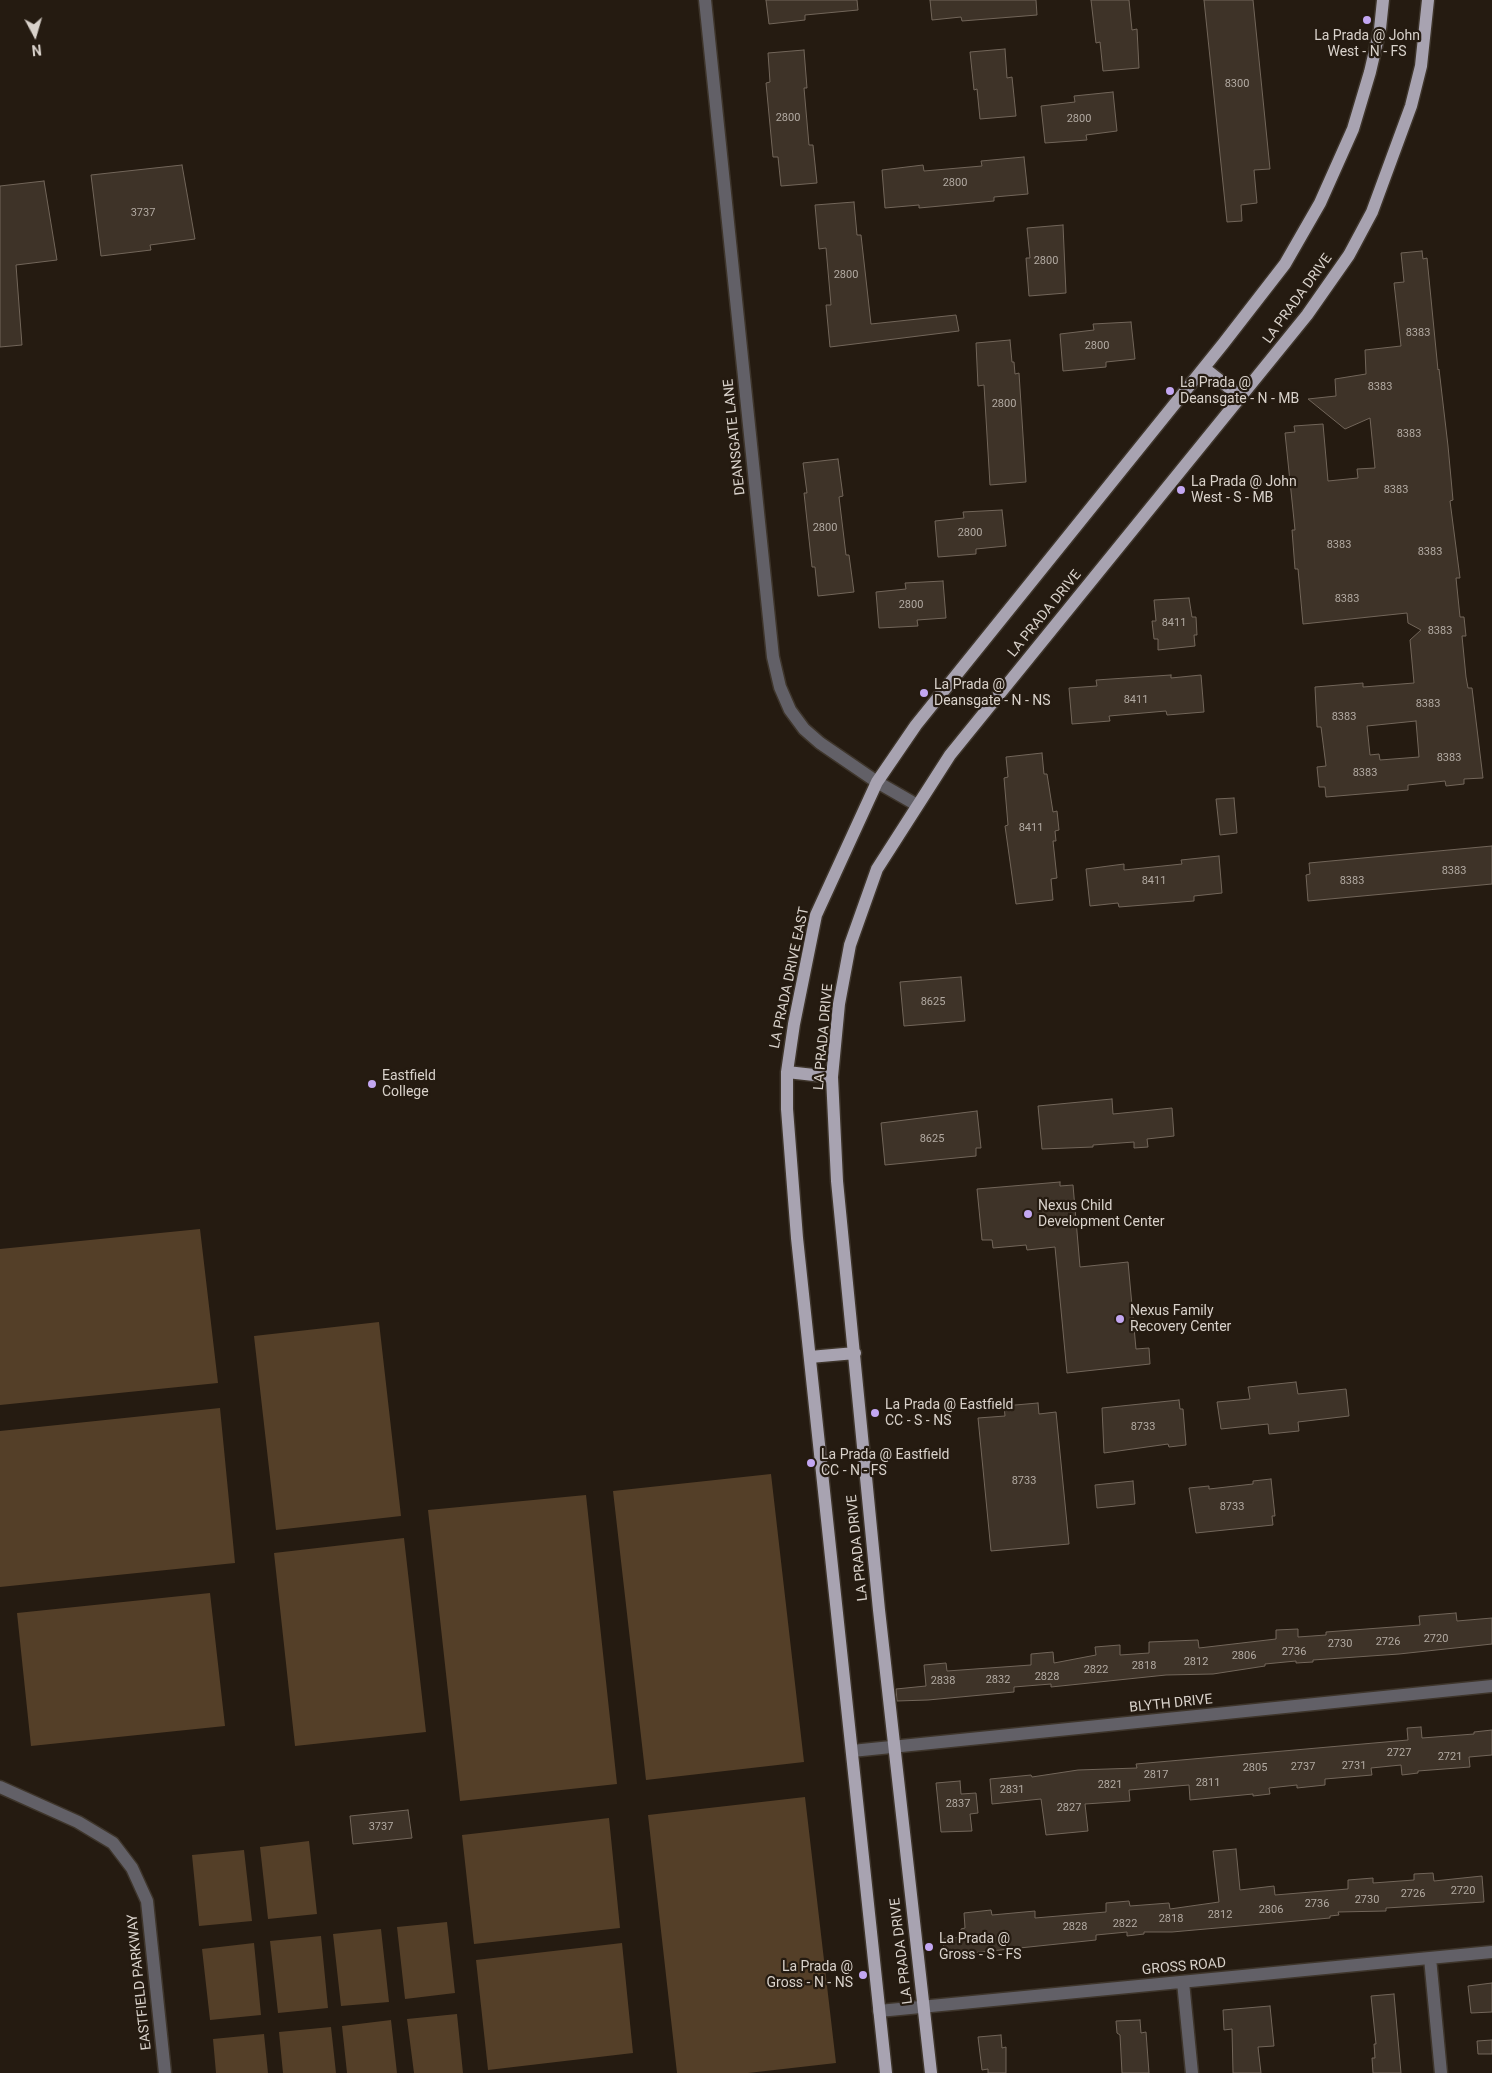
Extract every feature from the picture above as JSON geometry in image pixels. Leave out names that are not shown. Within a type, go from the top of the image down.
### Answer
[{"type":"main road","points":[[876,782],[941,694],[1204,368],[1285,264],[1320,203],[1353,129],[1370,72],[1380,29],[1383,0]]},
{"type":"main road","name":"LA PRADA DRIVE","points":[[931,2073],[866,1477],[837,1181],[832,1077],[839,1004],[850,945],[877,870],[950,754],[1307,315],[1349,254],[1372,212],[1411,106],[1421,66],[1428,0]]},
{"type":"main road","points":[[1204,368],[1241,397]]},
{"type":"main road","name":"LA PRADA DRIVE EAST","points":[[787,1072],[794,1024],[816,915],[876,782]]},
{"type":"main road","points":[[787,1072],[832,1077]]},
{"type":"main road","name":"LA PRADA DRIVE","points":[[787,1072],[797,1238],[886,2073]]},
{"type":"main road","points":[[810,1357],[855,1353]]},
{"type":"street","name":"DEANSGATE LANE","points":[[705,0],[773,657],[780,687],[790,710],[804,729],[820,743],[876,782],[917,804]]},
{"type":"street","name":"BLYTH DRIVE","points":[[852,1751],[1492,1686]]},
{"type":"street","name":"EASTFIELD PARKWAY","points":[[0,1787],[78,1822],[113,1842],[132,1868],[147,1901],[165,2073]]},
{"type":"street","name":"GROSS ROAD","points":[[879,2011],[1492,1952]]},
{"type":"street","points":[[1430,1958],[1441,2073]]},
{"type":"street","points":[[1183,1982],[1192,2073]]},
{"type":"shaded area","points":[[200,1229],[218,1383],[0,1405],[0,1249]]},
{"type":"shaded area","points":[[379,1322],[401,1516],[276,1530],[254,1336]]},
{"type":"shaded area","points":[[220,1408],[235,1563],[0,1587],[0,1431]]},
{"type":"shaded area","points":[[771,1474],[804,1762],[646,1780],[613,1491]]},
{"type":"shaded area","points":[[586,1495],[617,1784],[460,1801],[428,1510]]},
{"type":"shaded area","points":[[404,1538],[426,1732],[295,1746],[274,1553]]},
{"type":"shaded area","points":[[210,1593],[225,1726],[31,1746],[17,1613]]},
{"type":"shaded area","points":[[805,1797],[836,2063],[748,2073],[677,2073],[648,1815]]},
{"type":"shaded area","points":[[609,1818],[620,1928],[474,1944],[462,1835]]},
{"type":"shaded area","points":[[309,1841],[317,1914],[268,1919],[260,1847]]},
{"type":"shaded area","points":[[244,1850],[252,1921],[199,1926],[192,1855]]},
{"type":"shaded area","points":[[447,1922],[455,1993],[405,1999],[397,1927]]},
{"type":"shaded area","points":[[381,1929],[389,2002],[341,2006],[333,1934]]},
{"type":"shaded area","points":[[321,1936],[328,2008],[278,2013],[270,1941]]},
{"type":"shaded area","points":[[254,1943],[261,2015],[210,2020],[202,1949]]},
{"type":"shaded area","points":[[622,1943],[633,2053],[488,2070],[476,1960]]},
{"type":"shaded area","points":[[457,2014],[463,2073],[414,2073],[407,2019]]},
{"type":"shaded area","points":[[391,2020],[397,2073],[347,2073],[342,2026]]},
{"type":"shaded area","points":[[331,2027],[336,2073],[283,2073],[279,2032]]},
{"type":"shaded area","points":[[264,2034],[268,2073],[216,2073],[213,2039]]},
{"type":"building","points":[[766,0],[857,0],[858,10],[805,15],[805,20],[769,24]]},
{"type":"building","points":[[930,0],[1036,0],[1037,15],[962,21],[961,17],[932,20]]},
{"type":"building","points":[[1091,0],[1129,0],[1132,30],[1137,29],[1139,68],[1103,71],[1100,42],[1096,43]]},
{"type":"building","points":[[1204,0],[1253,0],[1270,169],[1254,170],[1257,203],[1241,205],[1242,221],[1227,222]]},
{"type":"building","points":[[1005,49],[1007,78],[1012,77],[1016,116],[980,119],[977,89],[974,90],[970,52]]},
{"type":"building","points":[[804,50],[807,88],[804,88],[809,145],[813,145],[817,183],[781,186],[778,157],[773,157],[766,83],[770,82],[768,53]]},
{"type":"building","points":[[1113,92],[1117,131],[1086,135],[1087,140],[1045,143],[1041,106],[1075,102],[1074,96]]},
{"type":"building","points":[[1024,157],[1028,194],[994,197],[994,201],[919,208],[919,205],[885,208],[882,170],[923,165],[924,171],[982,166],[981,161]]},
{"type":"building","points":[[182,165],[195,239],[150,245],[151,250],[101,256],[91,175]]},
{"type":"building","points":[[44,181],[57,260],[16,265],[22,345],[0,347],[0,186]]},
{"type":"building","points":[[854,202],[857,235],[861,235],[871,324],[956,315],[959,331],[830,347],[826,305],[831,305],[826,248],[819,249],[815,205]]},
{"type":"building","points":[[1063,225],[1066,293],[1029,296],[1026,258],[1030,258],[1027,228]]},
{"type":"building","points":[[1422,251],[1423,259],[1427,258],[1453,500],[1450,501],[1460,578],[1456,578],[1460,617],[1464,617],[1466,636],[1462,636],[1466,677],[1468,688],[1472,688],[1483,778],[1464,779],[1464,784],[1446,786],[1445,781],[1408,785],[1408,790],[1326,797],[1325,787],[1319,787],[1317,767],[1326,766],[1321,727],[1317,727],[1315,687],[1363,683],[1363,687],[1414,683],[1410,640],[1421,630],[1408,623],[1407,613],[1303,624],[1298,569],[1295,569],[1292,530],[1295,530],[1285,433],[1295,432],[1294,426],[1323,424],[1328,481],[1358,478],[1357,469],[1375,468],[1370,418],[1345,429],[1308,399],[1336,396],[1335,379],[1366,374],[1365,350],[1401,346],[1394,283],[1404,282],[1401,253]],"holes":[[[1416,721],[1419,757],[1380,760],[1379,754],[1370,755],[1367,726]]]},
{"type":"building","points":[[1131,322],[1135,359],[1106,362],[1106,367],[1063,371],[1060,334],[1094,330],[1093,324]]},
{"type":"building","points":[[1010,340],[1015,374],[1019,373],[1026,482],[990,485],[984,385],[978,386],[976,343]]},
{"type":"building","points":[[838,459],[843,496],[839,497],[846,555],[849,555],[854,592],[818,596],[815,567],[812,567],[804,493],[807,493],[803,463]]},
{"type":"building","points":[[1002,510],[1006,546],[976,549],[976,554],[938,557],[935,521],[964,518],[963,512]]},
{"type":"building","points":[[943,581],[946,618],[917,620],[918,626],[879,628],[876,592],[906,589],[905,583]]},
{"type":"building","points":[[1189,598],[1192,617],[1196,617],[1197,635],[1194,635],[1195,646],[1158,650],[1158,639],[1154,639],[1152,621],[1156,621],[1154,600]]},
{"type":"building","points":[[1171,675],[1171,678],[1201,675],[1204,712],[1167,715],[1166,711],[1109,716],[1110,721],[1072,724],[1069,688],[1097,686],[1096,680]]},
{"type":"building","points":[[1042,753],[1044,774],[1047,774],[1053,812],[1057,811],[1059,830],[1055,831],[1056,841],[1053,841],[1057,878],[1051,879],[1053,900],[1016,904],[1005,826],[1008,825],[1004,778],[1008,777],[1006,757]]},
{"type":"building","points":[[1234,798],[1237,833],[1220,835],[1216,799]]},
{"type":"building","points":[[1492,846],[1492,884],[1308,901],[1306,875],[1310,874],[1309,863]]},
{"type":"building","points":[[1219,856],[1222,893],[1194,896],[1194,901],[1119,907],[1118,903],[1090,906],[1086,869],[1124,864],[1124,870],[1182,864],[1181,860]]},
{"type":"building","points":[[961,977],[965,1021],[904,1026],[900,982]]},
{"type":"building","points":[[1112,1099],[1113,1114],[1172,1108],[1174,1136],[1147,1139],[1148,1147],[1134,1148],[1134,1142],[1093,1145],[1093,1147],[1042,1149],[1038,1106]]},
{"type":"building","points":[[977,1111],[981,1148],[976,1148],[976,1156],[885,1165],[881,1123]]},
{"type":"building","points":[[1060,1182],[1060,1186],[1073,1185],[1080,1267],[1128,1262],[1136,1349],[1149,1348],[1150,1364],[1067,1373],[1055,1247],[1027,1250],[1026,1245],[993,1248],[992,1240],[982,1240],[977,1189]]},
{"type":"building","points":[[1296,1382],[1298,1394],[1346,1389],[1349,1416],[1298,1422],[1299,1431],[1269,1434],[1268,1424],[1221,1429],[1217,1402],[1250,1399],[1248,1387]]},
{"type":"building","points":[[1179,1400],[1180,1409],[1183,1409],[1186,1445],[1169,1447],[1168,1444],[1104,1453],[1102,1408]]},
{"type":"building","points":[[1038,1403],[1039,1414],[1056,1412],[1069,1544],[991,1551],[978,1418],[1005,1416],[1004,1406]]},
{"type":"building","points":[[1271,1479],[1275,1516],[1272,1516],[1273,1525],[1196,1533],[1189,1488],[1209,1486],[1209,1489],[1253,1484],[1253,1481]]},
{"type":"building","points":[[1133,1481],[1135,1504],[1097,1508],[1095,1485]]},
{"type":"building","points":[[1456,1613],[1457,1621],[1492,1618],[1492,1644],[1399,1654],[1313,1660],[1313,1662],[1296,1663],[1296,1661],[1265,1664],[1265,1666],[1213,1674],[1166,1675],[1051,1687],[1051,1684],[1014,1687],[1014,1692],[897,1701],[896,1689],[926,1686],[924,1665],[946,1663],[947,1671],[1031,1665],[1031,1654],[1053,1652],[1054,1663],[1096,1655],[1095,1647],[1120,1645],[1120,1655],[1149,1653],[1149,1642],[1198,1640],[1199,1648],[1276,1639],[1276,1630],[1298,1629],[1298,1637],[1326,1635],[1326,1632],[1420,1625],[1419,1616]]},
{"type":"building","points":[[1421,1727],[1422,1738],[1474,1734],[1474,1732],[1492,1730],[1492,1755],[1469,1757],[1470,1767],[1418,1771],[1418,1773],[1402,1775],[1401,1765],[1371,1768],[1372,1775],[1325,1779],[1325,1785],[1269,1788],[1270,1794],[1253,1796],[1253,1794],[1190,1800],[1189,1785],[1129,1790],[1130,1801],[1085,1804],[1088,1831],[1046,1835],[1041,1799],[992,1804],[990,1779],[1031,1775],[1032,1777],[1078,1770],[1137,1768],[1136,1764],[1408,1740],[1407,1728]]},
{"type":"building","points":[[960,1781],[961,1794],[976,1793],[978,1813],[970,1814],[972,1831],[941,1832],[936,1783]]},
{"type":"building","points":[[408,1810],[412,1838],[353,1844],[350,1816]]},
{"type":"building","points":[[1236,1849],[1240,1890],[1274,1886],[1275,1895],[1348,1889],[1348,1880],[1373,1878],[1373,1883],[1414,1880],[1414,1874],[1433,1873],[1434,1881],[1482,1876],[1484,1902],[1386,1908],[1386,1911],[1338,1912],[1339,1915],[1330,1916],[1330,1918],[1172,1932],[1144,1932],[1144,1934],[1127,1936],[1127,1932],[1096,1935],[1096,1940],[962,1954],[962,1952],[944,1954],[943,1939],[961,1937],[961,1929],[965,1928],[964,1913],[991,1910],[992,1915],[1035,1911],[1035,1918],[1106,1912],[1106,1903],[1129,1901],[1130,1906],[1169,1903],[1170,1909],[1219,1902],[1213,1851]]},
{"type":"building","points":[[1492,1983],[1492,2012],[1471,2013],[1468,1986]]},
{"type":"building","points":[[1394,1994],[1401,2073],[1373,2073],[1372,2058],[1375,2058],[1374,2044],[1376,2044],[1371,1996]]},
{"type":"building","points":[[1270,2006],[1274,2046],[1258,2047],[1261,2073],[1233,2073],[1232,2029],[1224,2030],[1223,2010]]},
{"type":"building","points":[[1140,2020],[1141,2033],[1146,2032],[1149,2073],[1122,2073],[1120,2035],[1117,2033],[1116,2021]]},
{"type":"building","points":[[1001,2035],[1002,2048],[1006,2047],[1006,2073],[988,2073],[988,2069],[982,2070],[978,2037]]},
{"type":"building","points":[[1492,2040],[1492,2054],[1478,2054],[1477,2041]]},
{"type":"place","name":"La Prada @ John West - N - FS","points":[[1367,20]]},
{"type":"place","name":"La Prada @ Deansgate - N - MB","points":[[1170,391]]},
{"type":"place","name":"La Prada @ John West - S - MB","points":[[1181,490]]},
{"type":"place","name":"La Prada @ Deansgate - N - NS","points":[[924,693]]},
{"type":"place","name":"Eastfield College","points":[[372,1084]]},
{"type":"place","name":"Nexus Child Development Center","points":[[1028,1214]]},
{"type":"place","name":"Nexus Family Recovery Center","points":[[1120,1319]]},
{"type":"place","name":"La Prada @ Eastfield CC - S - NS","points":[[875,1413]]},
{"type":"place","name":"La Prada @ Eastfield CC - N - FS","points":[[811,1463]]},
{"type":"place","name":"La Prada @ Gross - S - FS","points":[[929,1947]]},
{"type":"place","name":"La Prada @ Gross - N - NS","points":[[863,1975]]}]
